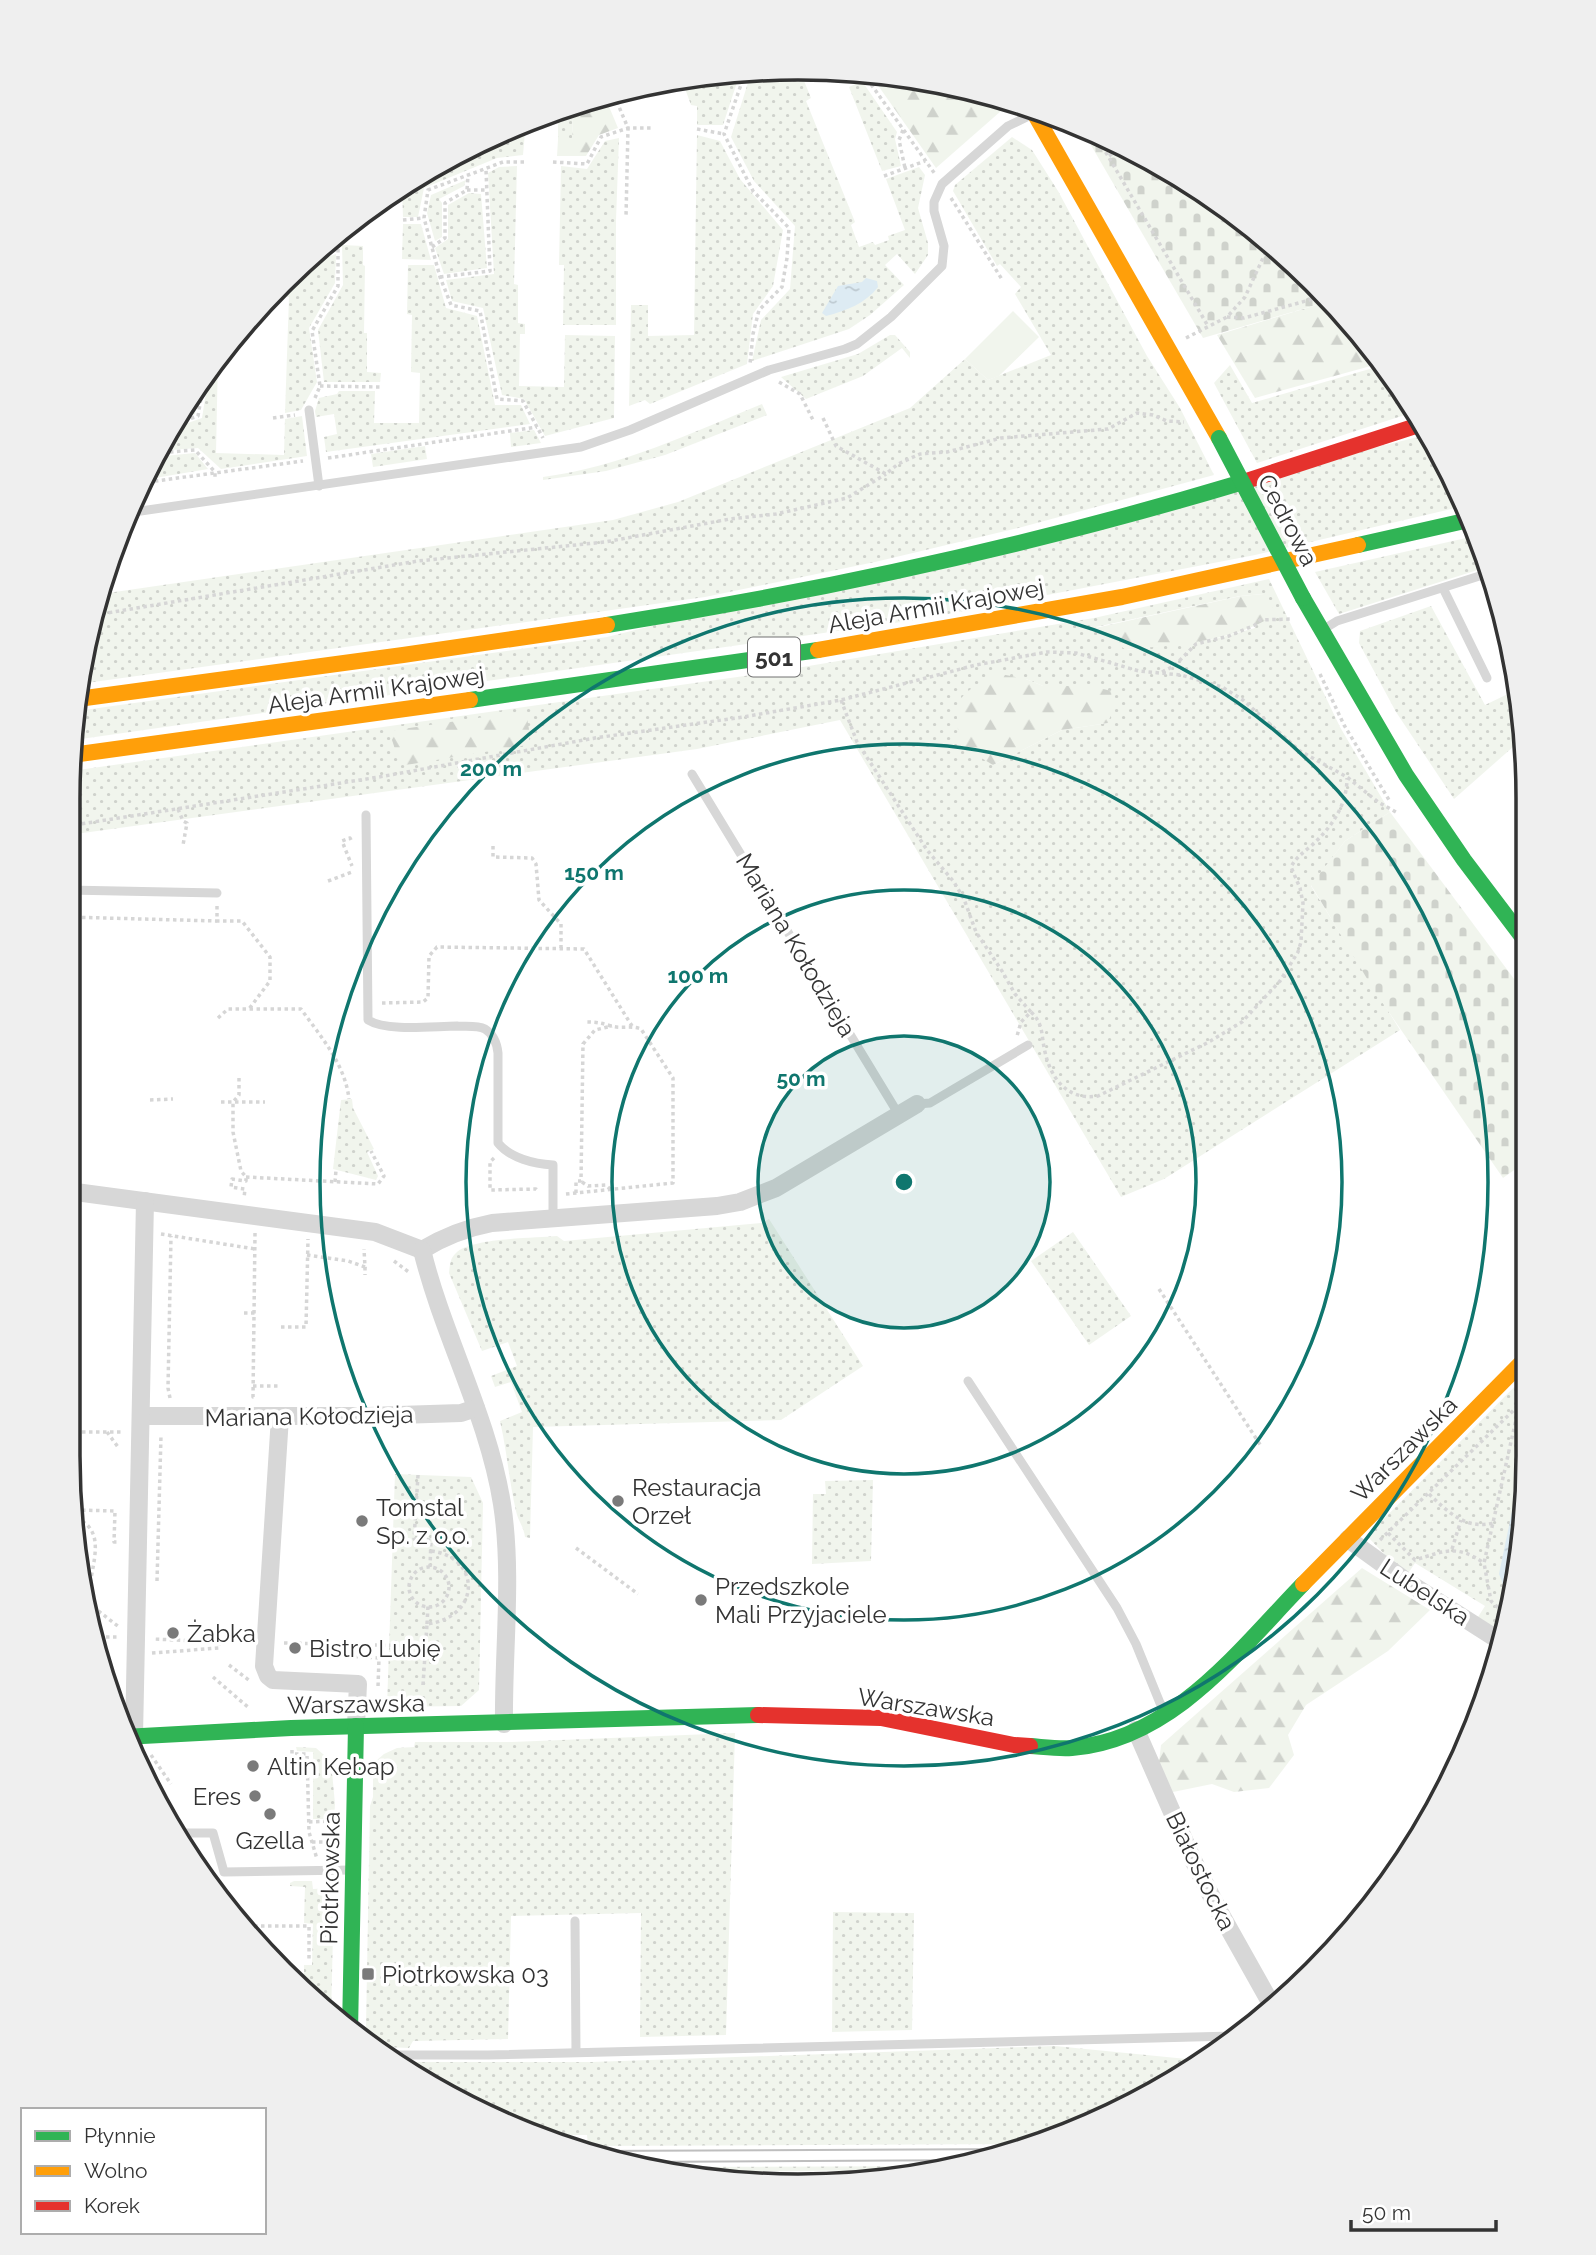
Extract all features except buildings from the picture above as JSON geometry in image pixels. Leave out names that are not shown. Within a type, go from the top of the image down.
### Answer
[{"type":"street","name":"Cedrowa","points":[[1040,123],[1219,438],[1303,598],[1406,775],[1464,860],[1516,929]]},
{"type":"street","name":"Aleja Armii Krajowej","points":[[88,698],[638,620],[836,585],[946,562],[1132,514],[1412,427]]},
{"type":"street","name":"Aleja Armii Krajowej","points":[[82,754],[712,667],[889,639],[1122,597],[1460,522]]},
{"type":"street","points":[[422,1250],[446,1236],[471,1227],[740,1202],[776,1188],[917,1104]]},
{"type":"street","points":[[80,1193],[375,1232],[422,1250]]},
{"type":"street","points":[[131,1720],[145,1201]]},
{"type":"street","points":[[422,1250],[430,1284],[476,1408],[502,1503],[505,1527],[504,1724]]},
{"type":"street","name":"Warszawska","points":[[138,1739],[356,1727],[776,1715],[850,1716],[923,1725],[1014,1745],[1053,1748],[1110,1741],[1167,1714],[1198,1691],[1516,1368]]},
{"type":"street","name":"Mariana Kołodzieja","points":[[141,1416],[436,1414],[461,1413],[476,1408]]},
{"type":"street","points":[[280,1417],[264,1666],[273,1680],[358,1684],[356,1727]]},
{"type":"street","name":"Lubelska","points":[[1348,1539],[1409,1583],[1493,1636]]},
{"type":"street","name":"Piotrkowska","points":[[350,2017],[356,1727]]},
{"type":"street","name":"Białostocka","points":[[1136,1730],[1193,1860],[1268,1998]]},
{"type":"lane","points":[[140,511],[581,447],[786,364],[857,344],[891,317],[942,266],[944,246],[934,202],[942,184],[1008,126],[1024,117]]},
{"type":"lane","points":[[309,412],[319,486]]},
{"type":"lane","points":[[1322,630],[1338,621],[1480,576]]},
{"type":"lane","points":[[1443,588],[1487,678]]},
{"type":"lane","name":"Mariana Kołodzieja","points":[[692,774],[899,1115]]},
{"type":"lane","points":[[366,815],[367,1018],[373,1024],[390,1026],[477,1027],[490,1034],[498,1053],[498,1143],[504,1151],[538,1164],[553,1164],[553,1218]]},
{"type":"lane","points":[[80,890],[217,893]]},
{"type":"lane","points":[[917,1104],[930,1103],[1023,1047]]},
{"type":"lane","points":[[968,1381],[1117,1608],[1167,1714]]},
{"type":"lane","points":[[187,1833],[213,1832],[224,1872],[353,1870]]},
{"type":"lane","points":[[575,1921],[576,2052]]},
{"type":"lane","points":[[399,2054],[1221,2036]]},
{"type":"path","points":[[742,83],[724,134],[753,191],[789,228],[788,258],[782,287],[759,310],[753,334],[750,366],[755,376]]},
{"type":"path","points":[[871,85],[942,184],[1003,281]]},
{"type":"path","points":[[618,104],[628,128],[625,217]]},
{"type":"path","points":[[554,162],[587,163],[601,138],[628,128],[653,128]]},
{"type":"path","points":[[697,129],[724,134]]},
{"type":"path","points":[[903,130],[899,140],[905,168]]},
{"type":"path","points":[[1105,149],[1208,326]]},
{"type":"path","points":[[1109,156],[1113,153]]},
{"type":"path","points":[[884,176],[925,161]]},
{"type":"path","points":[[524,162],[503,162],[428,191],[424,218],[440,277],[451,305],[480,311],[497,399],[523,401],[551,452]]},
{"type":"path","points":[[440,277],[490,271],[486,169]]},
{"type":"path","points":[[467,190],[468,175]]},
{"type":"path","points":[[432,247],[445,238],[445,203],[467,190],[486,191]]},
{"type":"path","points":[[403,220],[424,218]]},
{"type":"path","points":[[338,249],[338,286],[313,331],[320,384],[380,387]]},
{"type":"path","points":[[1185,338],[1227,317],[1244,297],[1265,254]]},
{"type":"path","points":[[1227,317],[1244,318],[1313,299]]},
{"type":"path","points":[[774,384],[780,382],[800,394],[814,422]]},
{"type":"path","points":[[189,419],[198,416],[201,399]]},
{"type":"path","points":[[273,418],[309,412]]},
{"type":"path","points":[[105,613],[418,561],[605,542],[730,519],[776,514],[846,498],[898,464],[919,454],[947,452],[994,439],[1108,429],[1137,413],[1153,415],[1167,421],[1191,422]]},
{"type":"path","points":[[823,418],[836,446],[886,474]]},
{"type":"path","points":[[153,482],[537,427]]},
{"type":"path","points":[[170,452],[195,450],[215,474]]},
{"type":"path","points":[[1160,673],[1174,666],[1196,644],[1229,636],[1261,620],[1294,618]]},
{"type":"path","points":[[80,824],[392,774],[595,737],[743,717],[841,700],[976,665],[1047,652],[1076,653],[1139,671],[1202,680],[1222,687],[1243,700],[1300,751],[1347,776],[1378,802],[1396,812]]},
{"type":"path","points":[[1316,665],[1344,726],[1389,800]]},
{"type":"path","points":[[841,700],[857,742],[927,850],[954,882],[964,899],[976,932],[1015,994],[1040,1023],[1049,1066],[1070,1094],[1084,1098],[1107,1091],[1207,1043],[1242,1022],[1280,981],[1301,942],[1303,903],[1292,867],[1297,857],[1312,845],[1340,811],[1347,794],[1347,776]]},
{"type":"path","points":[[178,809],[183,821],[187,823],[183,845]]},
{"type":"path","points":[[328,881],[354,871],[344,846]]},
{"type":"path","points":[[493,846],[493,857],[532,858],[536,864],[539,900],[561,924],[561,948]]},
{"type":"path","points":[[216,921],[217,893]]},
{"type":"path","points":[[80,917],[242,921],[270,957],[270,981],[249,1009]]},
{"type":"path","points":[[367,1018],[382,1002],[424,1002],[428,998],[429,956],[437,947],[584,948],[632,1026]]},
{"type":"path","points":[[218,1018],[228,1009],[301,1009],[331,1050],[347,1082],[349,1099]]},
{"type":"path","points":[[1023,1047],[1018,1029],[1031,1012]]},
{"type":"path","points":[[586,1022],[604,1022],[612,1026]]},
{"type":"path","points":[[581,1181],[583,1044],[595,1030],[612,1026],[632,1026],[641,1029],[673,1078],[673,1183],[645,1186]]},
{"type":"path","points":[[239,1078],[239,1095],[233,1102],[233,1132],[241,1171],[246,1177],[378,1184],[384,1176],[371,1150]]},
{"type":"path","points":[[150,1100],[173,1100]]},
{"type":"path","points":[[221,1102],[265,1102]]},
{"type":"path","points":[[335,1182],[337,1170]]},
{"type":"path","points":[[243,1188],[231,1187],[232,1180],[246,1181],[246,1177]]},
{"type":"path","points":[[576,1194],[576,1181],[581,1181]]},
{"type":"path","points":[[581,1181],[587,1186],[606,1185],[611,1190]]},
{"type":"path","points":[[254,1397],[256,1231],[265,1232]]},
{"type":"path","points":[[145,1232],[255,1249]]},
{"type":"path","points":[[154,1586],[158,1578],[161,1404],[170,1401],[171,1236]]},
{"type":"path","points":[[281,1327],[306,1327],[307,1239],[319,1241]]},
{"type":"path","points":[[353,1247],[374,1251]]},
{"type":"path","points":[[364,1249],[365,1275]]},
{"type":"path","points":[[307,1255],[348,1261],[365,1267]]},
{"type":"path","points":[[385,1256],[410,1273],[414,1282]]},
{"type":"path","points":[[1159,1289],[1261,1446]]},
{"type":"path","points":[[243,1313],[254,1314]]},
{"type":"path","points":[[253,1386],[279,1386]]},
{"type":"path","points":[[1366,1553],[1516,1408]]},
{"type":"path","points":[[1499,1609],[1491,1601],[1484,1563],[1516,1419]]},
{"type":"path","points":[[80,1432],[121,1432]]},
{"type":"path","points":[[107,1432],[117,1447]]},
{"type":"path","points":[[418,1475],[414,1539],[431,1540],[430,1567]]},
{"type":"path","points":[[1429,1494],[1453,1517],[1481,1526],[1493,1523]]},
{"type":"path","points":[[83,1510],[115,1511],[114,1542],[119,1542]]},
{"type":"path","points":[[1452,1549],[1461,1520]]},
{"type":"path","points":[[84,1523],[94,1540],[96,1554],[91,1578]]},
{"type":"path","points":[[1388,1533],[1415,1560],[1452,1549],[1473,1555],[1484,1563]]},
{"type":"path","points":[[576,1548],[638,1594]]},
{"type":"path","points":[[427,1624],[452,1618],[466,1601],[468,1589],[463,1568],[444,1553],[430,1551]]},
{"type":"path","points":[[430,1567],[443,1573],[449,1587],[443,1601],[428,1606],[413,1599],[410,1581],[421,1568],[430,1567]]},
{"type":"path","points":[[423,1685],[428,1606]]},
{"type":"path","points":[[97,1611],[120,1628],[127,1629]]},
{"type":"path","points":[[104,1637],[120,1637]]},
{"type":"path","points":[[148,1653],[219,1648],[219,1642],[156,1640]]},
{"type":"path","points":[[265,1643],[425,1646]]},
{"type":"path","points":[[214,1677],[258,1716]]},
{"type":"path","points":[[292,1750],[292,1754],[307,1754],[309,1822],[317,1858],[316,1871]]},
{"type":"path","points":[[147,1751],[171,1784]]},
{"type":"path","points":[[309,1822],[332,1822],[339,1819]]},
{"type":"path","points":[[312,1842],[339,1844]]},
{"type":"path","points":[[255,1925],[281,1923],[309,1926],[309,1961]]},
{"type":"green space","points":[[804,80],[811,98],[806,101],[855,222],[851,225],[859,247],[889,240],[888,236],[905,230],[886,179],[919,167],[925,175],[918,208],[928,243],[928,255],[915,274],[897,254],[885,265],[904,285],[870,315],[849,329],[752,361],[761,320],[790,289],[795,226],[754,181],[731,137],[748,82]]},
{"type":"green space","points":[[737,84],[723,125],[697,125],[697,106],[691,105],[685,90]]},
{"type":"green space","points":[[864,84],[897,132],[895,139],[901,166],[882,171],[849,87]]},
{"type":"green space","points":[[878,86],[938,94],[1001,110],[936,168]]},
{"type":"green space","points":[[609,106],[618,128],[599,135],[586,156],[557,156],[558,140],[572,140],[573,117]]},
{"type":"green space","points":[[573,117],[572,141],[558,140],[558,123]]},
{"type":"green space","points":[[525,134],[523,155],[497,158],[424,188],[418,217],[403,217],[402,199],[481,154]]},
{"type":"green space","points":[[697,135],[720,141],[740,179],[783,230],[773,286],[753,314],[747,364],[650,404],[645,400],[629,406],[631,305],[648,305],[648,336],[694,335]]},
{"type":"green space","points":[[1012,137],[1032,150],[1058,191],[1147,356],[1180,408],[1214,475],[1022,527],[875,562],[705,597],[90,682],[111,593],[613,520],[678,502],[910,408],[965,359],[988,380],[1051,355],[1015,294],[1021,287],[1000,264],[997,266],[953,191],[955,185]]},
{"type":"green space","points":[[619,138],[616,325],[563,325],[564,265],[559,265],[561,166],[587,169],[605,141]]},
{"type":"green space","points":[[1089,142],[1197,201],[1271,259],[1318,305],[1203,338]]},
{"type":"green space","points":[[517,166],[514,284],[518,285],[518,323],[525,324],[525,334],[520,334],[519,386],[564,387],[565,335],[615,336],[614,418],[545,436],[524,399],[502,395],[483,308],[452,301],[446,280],[494,274],[488,173],[499,167]]},
{"type":"green space","points":[[466,180],[464,186],[439,199],[442,203],[442,237],[435,241],[427,213],[431,195]]},
{"type":"green space","points":[[469,193],[481,194],[487,268],[444,274],[435,248],[448,239],[448,205]]},
{"type":"green space","points":[[403,224],[421,224],[431,260],[402,259]]},
{"type":"green space","points":[[342,245],[363,246],[367,372],[381,373],[380,382],[324,382],[318,330],[343,285]]},
{"type":"green space","points":[[336,254],[335,283],[309,328],[317,382],[301,410],[285,413],[289,297],[286,297],[327,257]]},
{"type":"green space","points":[[408,265],[434,265],[446,308],[477,316],[495,405],[521,405],[530,424],[326,452],[324,437],[337,434],[334,414],[316,417],[315,411],[319,398],[337,394],[339,391],[375,391],[374,423],[419,423],[420,373],[411,372],[412,315],[407,314]]},
{"type":"green space","points":[[1318,305],[1371,366],[1255,398],[1217,335]]},
{"type":"green space","points":[[1013,311],[1039,337],[999,376],[988,380],[965,359]]},
{"type":"green space","points":[[890,335],[895,335],[910,352],[910,358],[902,348],[863,376],[806,399],[781,377],[858,354]]},
{"type":"green space","points":[[1230,365],[1252,403],[1372,368],[1405,415],[1257,463],[1214,383]]},
{"type":"green space","points":[[218,377],[216,453],[284,455],[285,419],[302,416],[307,456],[221,469],[198,448],[171,450],[186,424],[202,418],[206,392]]},
{"type":"green space","points":[[762,404],[767,415],[665,455],[606,471],[543,480],[543,477],[627,457]]},
{"type":"green space","points":[[534,430],[541,443],[511,447],[510,433]]},
{"type":"green space","points":[[1418,437],[1454,508],[1255,555],[922,619],[83,739],[86,710],[607,637]]},
{"type":"green space","points":[[425,446],[427,459],[373,467],[371,454]]},
{"type":"green space","points":[[195,453],[208,469],[156,478],[168,456]]},
{"type":"green space","points":[[1466,538],[1478,570],[1339,614],[1315,572]]},
{"type":"green space","points":[[1269,579],[1340,727],[1390,812],[1345,841],[1311,886],[1400,1030],[1164,1179],[1121,1197],[840,720],[697,749],[80,833],[81,770],[773,672],[1094,618]],"holes":[[[1264,594],[1255,628],[1215,639],[1127,650],[1096,627],[1240,596]],[[1026,679],[1043,686],[1092,686],[1108,723],[1062,730],[993,765]]]},
{"type":"green space","points":[[1264,594],[1272,604],[1275,615],[1240,631],[1203,641],[1126,650],[1095,628],[1241,596]]},
{"type":"green space","points":[[1431,606],[1485,705],[1508,694],[1514,746],[1454,799],[1396,712],[1359,643],[1360,631]]},
{"type":"green space","points":[[996,673],[1026,679],[1043,686],[1092,686],[1111,691],[1113,709],[1108,723],[1062,730],[993,765],[960,745],[957,717],[960,700],[965,694]]},
{"type":"green space","points":[[526,711],[530,736],[527,745],[406,765],[400,764],[389,731]]},
{"type":"green space","points":[[1390,812],[1516,982],[1516,1169],[1503,1178],[1375,992],[1311,885],[1345,841]]},
{"type":"green space","points":[[352,1099],[353,1108],[374,1149],[367,1152],[378,1176],[376,1180],[333,1169],[341,1100]]},
{"type":"green space","points":[[769,1219],[863,1366],[781,1420],[533,1427],[530,1538],[525,1537],[516,1511],[500,1421],[522,1412],[511,1382],[495,1387],[491,1376],[517,1366],[508,1342],[482,1351],[449,1273],[454,1255],[475,1244],[504,1240],[557,1236],[564,1241],[761,1223]]},
{"type":"green space","points":[[1073,1232],[1131,1316],[1089,1345],[1031,1261]]},
{"type":"green space","points":[[1516,1385],[1514,1504],[1502,1597],[1495,1628],[1478,1617],[1485,1606],[1415,1563],[1409,1572],[1391,1561],[1367,1536]]},
{"type":"green space","points":[[395,1474],[471,1477],[483,1503],[479,1690],[461,1706],[387,1707]]},
{"type":"green space","points":[[873,1480],[871,1561],[812,1564],[813,1494],[826,1494],[825,1481]]},
{"type":"green space","points":[[1362,1568],[1430,1610],[1388,1651],[1306,1705],[1288,1735],[1294,1755],[1269,1788],[1234,1792],[1212,1784],[1173,1792],[1159,1762],[1161,1745]]},
{"type":"green space","points":[[735,1733],[726,2035],[640,2037],[641,1913],[511,1916],[508,2039],[413,2041],[409,2048],[390,2047],[385,2040],[379,2039],[367,2030],[370,1806],[377,1760],[397,1748],[414,1747],[415,1742],[512,1742]]},
{"type":"green space","points":[[296,1747],[316,1748],[331,1761],[334,1819],[313,1819],[313,1752],[297,1751]]},
{"type":"green space","points":[[312,1881],[313,1889],[331,1888],[334,1891],[331,2001],[304,1976],[304,1965],[312,1965],[313,1924],[304,1923],[305,1887],[290,1886],[290,1883]]},
{"type":"green space","points":[[833,1912],[914,1913],[912,2030],[832,2032]]},
{"type":"green space","points":[[1055,2046],[1188,2059],[1115,2101],[1073,2120],[1003,2144],[599,2146],[588,2142],[587,2135],[564,2135],[523,2120],[481,2101],[412,2062],[592,2062]]},
{"type":"green space","points":[[904,2166],[868,2171],[737,2172],[697,2167]]},
{"type":"water","points":[[866,278],[877,281],[878,287],[868,298],[841,312],[826,316],[822,313],[838,286],[862,282]]},
{"type":"water","points":[[1514,1501],[1504,1586],[1499,1574]]},
{"type":"tram line","points":[[616,2151],[987,2149]]},
{"type":"tram line","points":[[663,2162],[941,2160]]},
{"type":"traffic: fast","points":[[1219,438],[1303,598]]},
{"type":"traffic: fast","points":[[607,625],[768,597],[927,564],[1086,526],[1243,482]]},
{"type":"traffic: fast","points":[[1358,545],[1461,522]]},
{"type":"traffic: fast","points":[[1303,598],[1406,775],[1464,860],[1516,929]]},
{"type":"traffic: fast","points":[[470,700],[818,650]]},
{"type":"traffic: fast","points":[[1030,1746],[1072,1748],[1108,1741],[1141,1728],[1172,1710],[1228,1663],[1303,1584]]},
{"type":"traffic: fast","points":[[137,1736],[291,1728],[758,1715]]},
{"type":"traffic: fast","points":[[350,2017],[356,1726]]},
{"type":"traffic: slow","points":[[1040,123],[1219,438]]},
{"type":"traffic: slow","points":[[818,650],[1122,597],[1358,545]]},
{"type":"traffic: slow","points":[[88,698],[607,625]]},
{"type":"traffic: slow","points":[[82,754],[470,700]]},
{"type":"traffic: slow","points":[[1303,1584],[1516,1368]]},
{"type":"traffic: jam","points":[[1243,482],[1412,427]]},
{"type":"traffic: jam","points":[[758,1715],[881,1718],[1030,1746]]},
{"type":"place","name":"Restauracja Orzeł","points":[[618,1501]]},
{"type":"place","name":"Tomstal Sp. z o.o.","points":[[362,1521]]},
{"type":"place","name":"Przedszkole Mali Przyjaciele","points":[[701,1600]]},
{"type":"place","name":"Żabka","points":[[173,1633]]},
{"type":"place","name":"Bistro Lubię","points":[[295,1648]]},
{"type":"place","name":"Altin Kebap","points":[[253,1766]]},
{"type":"place","name":"Eres","points":[[255,1796]]},
{"type":"place","name":"Gzella","points":[[270,1814]]},
{"type":"place","name":"Piotrkowska 03","points":[[368,1974]]}]
